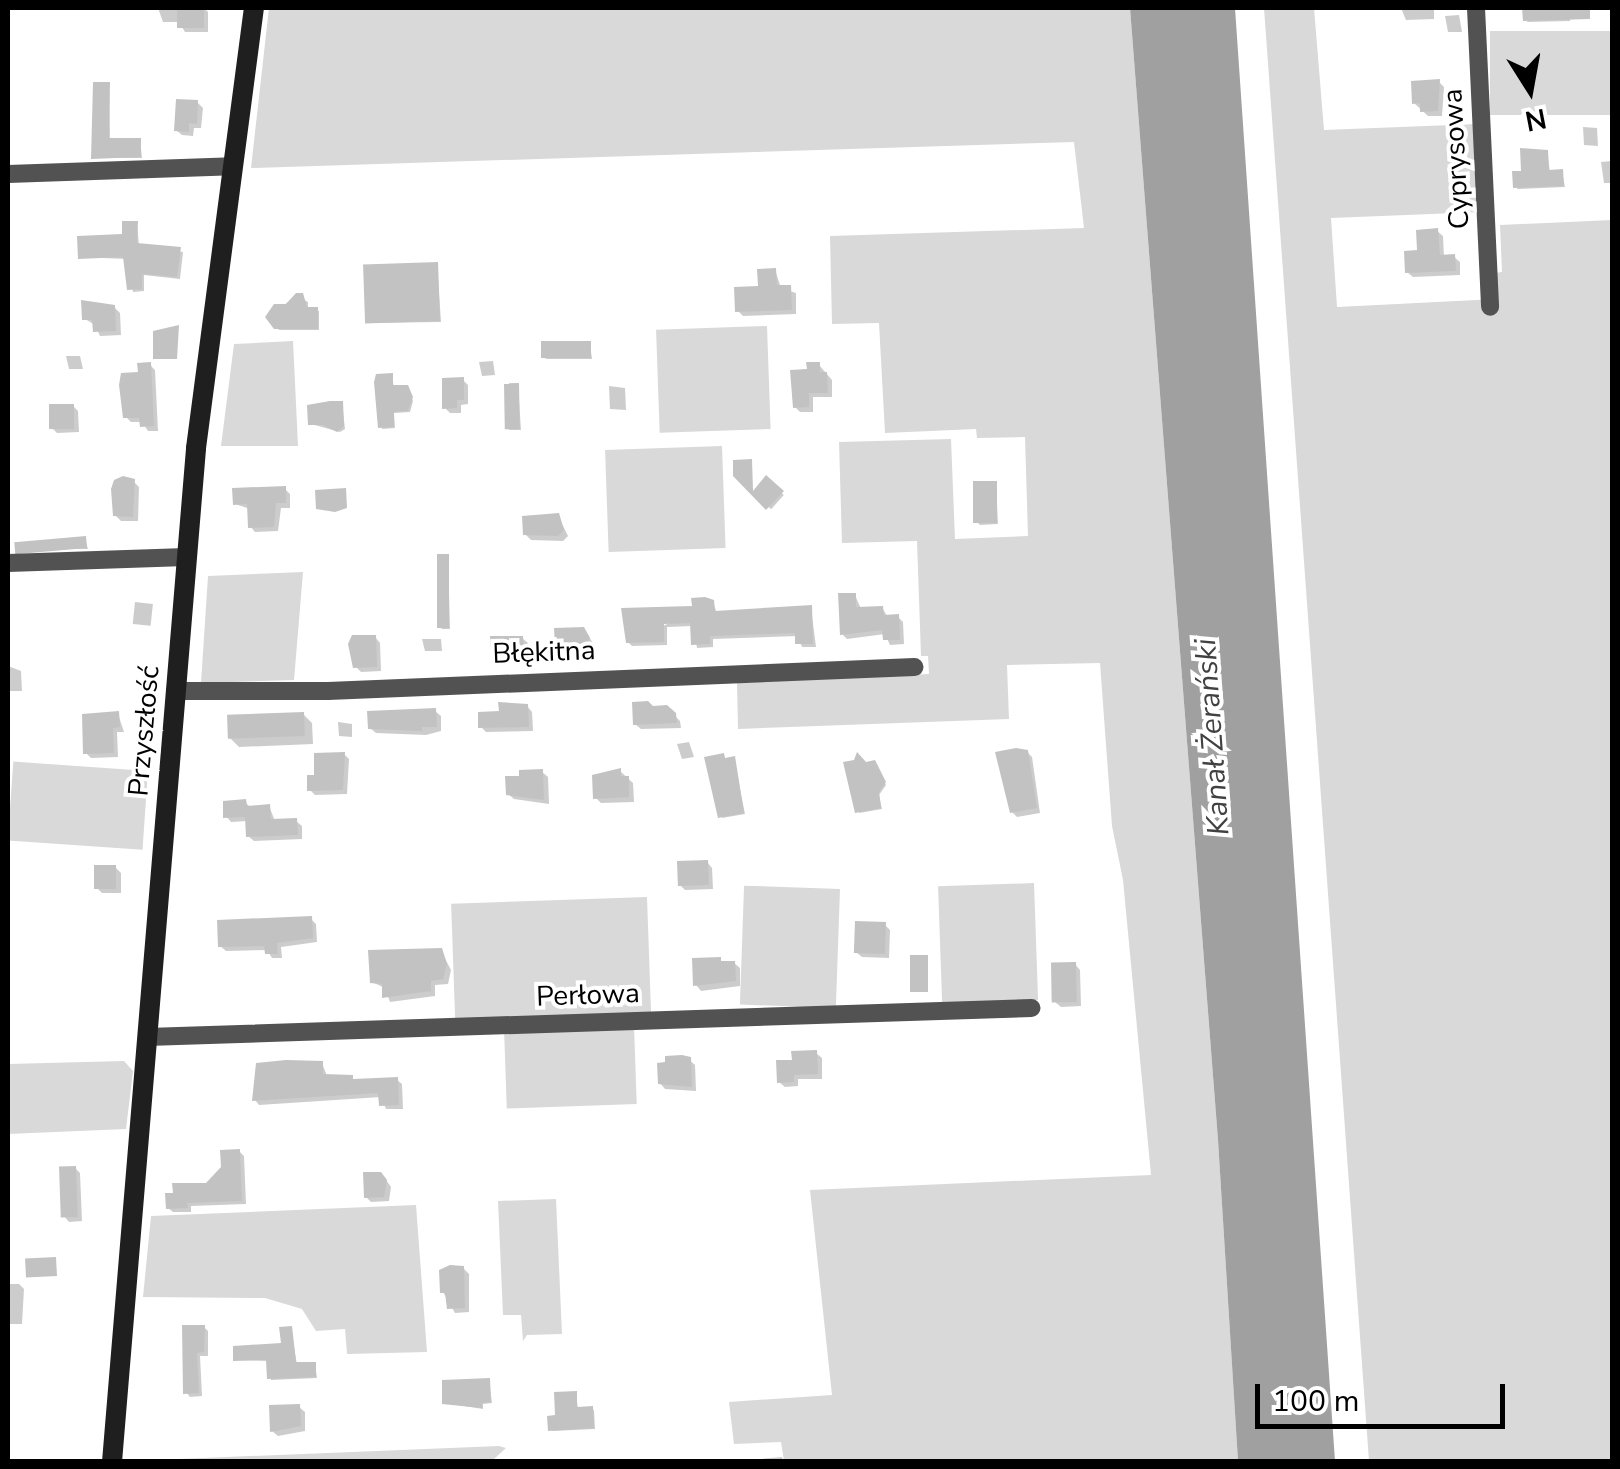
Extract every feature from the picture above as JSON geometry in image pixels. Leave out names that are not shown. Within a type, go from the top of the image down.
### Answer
[{"type":"street","name":"Przyszłość","points":[[112,1462],[186,557],[254,8]]},
{"type":"street","name":"Cyprysowa","points":[[1476,8],[1490,307]]},
{"type":"street","points":[[8,174],[232,166]]},
{"type":"street","points":[[8,562],[186,557]]},
{"type":"street","name":"Błękitna","points":[[175,691],[328,691],[915,667]]},
{"type":"street","name":"Perłowa","points":[[147,1037],[1032,1008]]},
{"type":"shaded area","points":[[269,8],[1130,8],[1218,1140],[1238,1461],[784,1461],[781,1442],[734,1444],[729,1402],[832,1395],[810,1190],[1151,1175],[1123,880],[1112,826],[1100,663],[1007,665],[1009,719],[738,729],[737,683],[929,674],[928,656],[921,656],[917,541],[842,543],[839,442],[951,439],[955,539],[1028,536],[1025,437],[977,438],[976,429],[885,433],[879,323],[832,324],[830,236],[1084,228],[1074,142],[251,168]]},
{"type":"shaded area","points":[[1264,8],[1314,8],[1324,130],[1477,124],[1481,212],[1331,218],[1337,307],[1497,299],[1495,273],[1502,272],[1500,225],[1612,220],[1612,1461],[1369,1461]]},
{"type":"shaded area","points":[[1490,31],[1612,31],[1612,115],[1490,115]]},
{"type":"shaded area","points":[[767,326],[771,429],[660,433],[656,330]]},
{"type":"shaded area","points":[[293,341],[298,446],[221,446],[234,344]]},
{"type":"shaded area","points":[[722,446],[726,548],[609,552],[605,450]]},
{"type":"shaded area","points":[[303,572],[294,680],[201,683],[208,576]]},
{"type":"shaded area","points":[[13,762],[148,771],[142,850],[8,840]]},
{"type":"shaded area","points":[[1034,883],[1038,1000],[942,1003],[938,886]]},
{"type":"shaded area","points":[[744,886],[840,889],[836,1008],[740,1005]]},
{"type":"shaded area","points":[[647,897],[651,1013],[455,1020],[451,904]]},
{"type":"shaded area","points":[[634,1026],[637,1104],[507,1108],[504,1031]]},
{"type":"shaded area","points":[[124,1061],[133,1071],[126,1129],[8,1134],[8,1064]]},
{"type":"shaded area","points":[[556,1199],[562,1334],[527,1335],[523,1341],[521,1315],[503,1315],[498,1201]]},
{"type":"shaded area","points":[[416,1205],[427,1352],[347,1354],[345,1329],[316,1331],[302,1309],[265,1298],[143,1297],[151,1216]]},
{"type":"shaded area","points":[[506,1448],[494,1459],[129,1461]]},
{"type":"water","name":"Kanał Żerański","points":[[1130,8],[1235,8],[1335,1461],[1238,1461],[1218,1140]]},
{"type":"building","points":[[177,8],[204,8],[204,28],[177,28]]},
{"type":"building","points":[[1522,8],[1590,8],[1590,19],[1523,21]]},
{"type":"building","points":[[1440,79],[1438,111],[1420,112],[1420,103],[1412,104],[1411,81]]},
{"type":"building","points":[[93,82],[110,82],[109,138],[141,138],[141,157],[91,159]]},
{"type":"building","points":[[176,99],[198,100],[197,124],[189,123],[189,132],[174,131]]},
{"type":"building","points":[[1520,148],[1548,150],[1549,170],[1563,169],[1564,186],[1513,188],[1512,171],[1521,171]]},
{"type":"building","points":[[122,221],[138,221],[137,243],[181,247],[177,277],[142,274],[142,289],[127,290],[123,257],[78,259],[77,236],[122,234]]},
{"type":"building","points":[[1438,228],[1440,255],[1455,254],[1456,271],[1405,273],[1404,251],[1417,250],[1416,230]]},
{"type":"building","points":[[438,262],[440,321],[365,324],[363,265]]},
{"type":"building","points":[[776,268],[777,285],[791,285],[792,310],[735,312],[734,287],[758,286],[757,269]]},
{"type":"building","points":[[296,293],[303,293],[307,307],[318,307],[318,329],[274,329],[265,317],[274,304],[286,304]]},
{"type":"building","points":[[81,300],[115,305],[116,331],[93,332],[92,320],[82,320]]},
{"type":"building","points":[[179,325],[177,359],[153,359],[153,331]]},
{"type":"building","points":[[541,341],[591,341],[591,358],[541,358]]},
{"type":"building","points":[[151,362],[154,426],[140,427],[139,418],[123,418],[121,373],[138,372],[137,363]]},
{"type":"building","points":[[806,362],[820,362],[820,372],[827,372],[828,393],[809,393],[809,407],[793,408],[790,370],[807,369]]},
{"type":"building","points":[[393,373],[393,385],[408,385],[413,397],[408,411],[394,412],[394,427],[378,428],[376,374]]},
{"type":"building","points":[[464,377],[464,400],[457,400],[457,408],[442,409],[442,378]]},
{"type":"building","points":[[504,383],[519,383],[520,429],[505,429]]},
{"type":"building","points":[[343,401],[344,426],[337,432],[323,425],[308,425],[307,405]]},
{"type":"building","points":[[49,404],[74,404],[74,429],[49,429]]},
{"type":"building","points":[[752,459],[753,491],[766,475],[784,491],[766,510],[733,476],[733,460]]},
{"type":"building","points":[[123,476],[135,479],[133,517],[113,516],[111,489],[114,480]]},
{"type":"building","points":[[973,481],[997,481],[997,523],[973,523]]},
{"type":"building","points":[[286,486],[286,503],[276,503],[274,527],[248,528],[247,504],[233,505],[232,488]]},
{"type":"building","points":[[346,488],[347,508],[335,512],[316,509],[315,490]]},
{"type":"building","points":[[559,513],[564,530],[558,536],[523,535],[522,516]]},
{"type":"building","points":[[86,536],[87,548],[15,554],[14,542]]},
{"type":"building","points":[[437,554],[449,554],[449,628],[437,628]]},
{"type":"building","points":[[838,593],[856,593],[856,607],[883,606],[884,615],[899,614],[900,640],[883,640],[882,630],[840,635]]},
{"type":"building","points":[[691,598],[714,600],[715,611],[812,605],[813,644],[795,644],[795,633],[710,636],[710,644],[691,645],[690,623],[664,624],[664,642],[626,643],[621,608],[692,606]]},
{"type":"building","points":[[584,627],[590,638],[584,649],[555,646],[554,628]]},
{"type":"building","points":[[352,635],[376,635],[377,667],[353,668],[348,644]]},
{"type":"building","points":[[490,636],[523,636],[524,656],[501,657],[501,650],[491,651]]},
{"type":"building","points":[[648,701],[653,706],[667,705],[676,713],[677,723],[633,725],[632,702]]},
{"type":"building","points":[[498,702],[528,704],[529,727],[478,728],[478,712],[499,711]]},
{"type":"building","points":[[436,708],[437,727],[422,727],[422,731],[368,729],[367,711]]},
{"type":"building","points":[[119,711],[120,727],[113,728],[114,753],[83,754],[82,714]]},
{"type":"building","points":[[304,712],[305,736],[228,739],[227,715]]},
{"type":"building","points":[[1028,750],[1037,808],[1010,813],[995,752]]},
{"type":"building","points":[[345,752],[343,790],[307,791],[307,775],[314,775],[314,753]]},
{"type":"building","points":[[857,752],[866,762],[875,760],[886,782],[879,792],[881,808],[855,813],[843,762],[854,760]]},
{"type":"building","points":[[724,753],[725,758],[735,756],[744,813],[718,818],[704,757]]},
{"type":"building","points":[[621,768],[621,776],[629,776],[629,797],[593,799],[592,775]]},
{"type":"building","points":[[543,769],[544,800],[506,795],[505,776],[519,776],[519,770]]},
{"type":"building","points":[[246,799],[247,806],[270,804],[271,819],[297,818],[298,835],[246,837],[245,817],[223,818],[223,801]]},
{"type":"building","points":[[708,860],[709,885],[678,886],[677,861]]},
{"type":"building","points":[[94,865],[116,865],[116,889],[94,889]]},
{"type":"building","points":[[312,916],[313,938],[277,943],[278,954],[265,954],[264,946],[218,947],[217,920]]},
{"type":"building","points":[[855,921],[886,922],[885,954],[854,953]]},
{"type":"building","points":[[442,948],[447,964],[443,979],[431,981],[431,991],[382,998],[382,984],[370,983],[368,950]]},
{"type":"building","points":[[910,955],[928,955],[928,992],[910,992]]},
{"type":"building","points":[[721,957],[721,961],[735,961],[736,981],[693,986],[692,958]]},
{"type":"building","points":[[1051,962],[1076,962],[1077,1002],[1052,1002]]},
{"type":"building","points":[[817,1050],[818,1074],[794,1075],[794,1082],[777,1083],[776,1060],[792,1060],[791,1051]]},
{"type":"building","points":[[665,1056],[691,1057],[692,1087],[658,1084],[657,1063],[665,1062]]},
{"type":"building","points":[[323,1061],[323,1074],[353,1075],[353,1079],[398,1077],[399,1105],[379,1106],[378,1093],[252,1101],[256,1063]]},
{"type":"building","points":[[240,1149],[242,1201],[187,1203],[188,1208],[166,1209],[165,1193],[173,1193],[172,1183],[206,1183],[221,1167],[220,1150]]},
{"type":"building","points":[[76,1166],[78,1217],[61,1218],[59,1167]]},
{"type":"building","points":[[363,1172],[381,1172],[387,1180],[384,1197],[364,1198]]},
{"type":"building","points":[[56,1257],[57,1276],[26,1278],[25,1259]]},
{"type":"building","points":[[450,1265],[464,1266],[465,1308],[447,1309],[445,1293],[440,1293],[439,1270]]},
{"type":"building","points":[[182,1325],[205,1325],[204,1352],[197,1353],[199,1393],[183,1394]]},
{"type":"building","points":[[292,1326],[296,1362],[316,1362],[316,1377],[267,1379],[266,1360],[233,1361],[233,1346],[281,1343],[279,1327]]},
{"type":"building","points":[[490,1378],[491,1402],[482,1403],[482,1408],[442,1404],[442,1380]]},
{"type":"building","points":[[577,1391],[577,1407],[593,1406],[594,1428],[548,1431],[547,1416],[555,1415],[554,1392]]},
{"type":"building","points":[[300,1404],[301,1426],[270,1432],[269,1405]]}]
